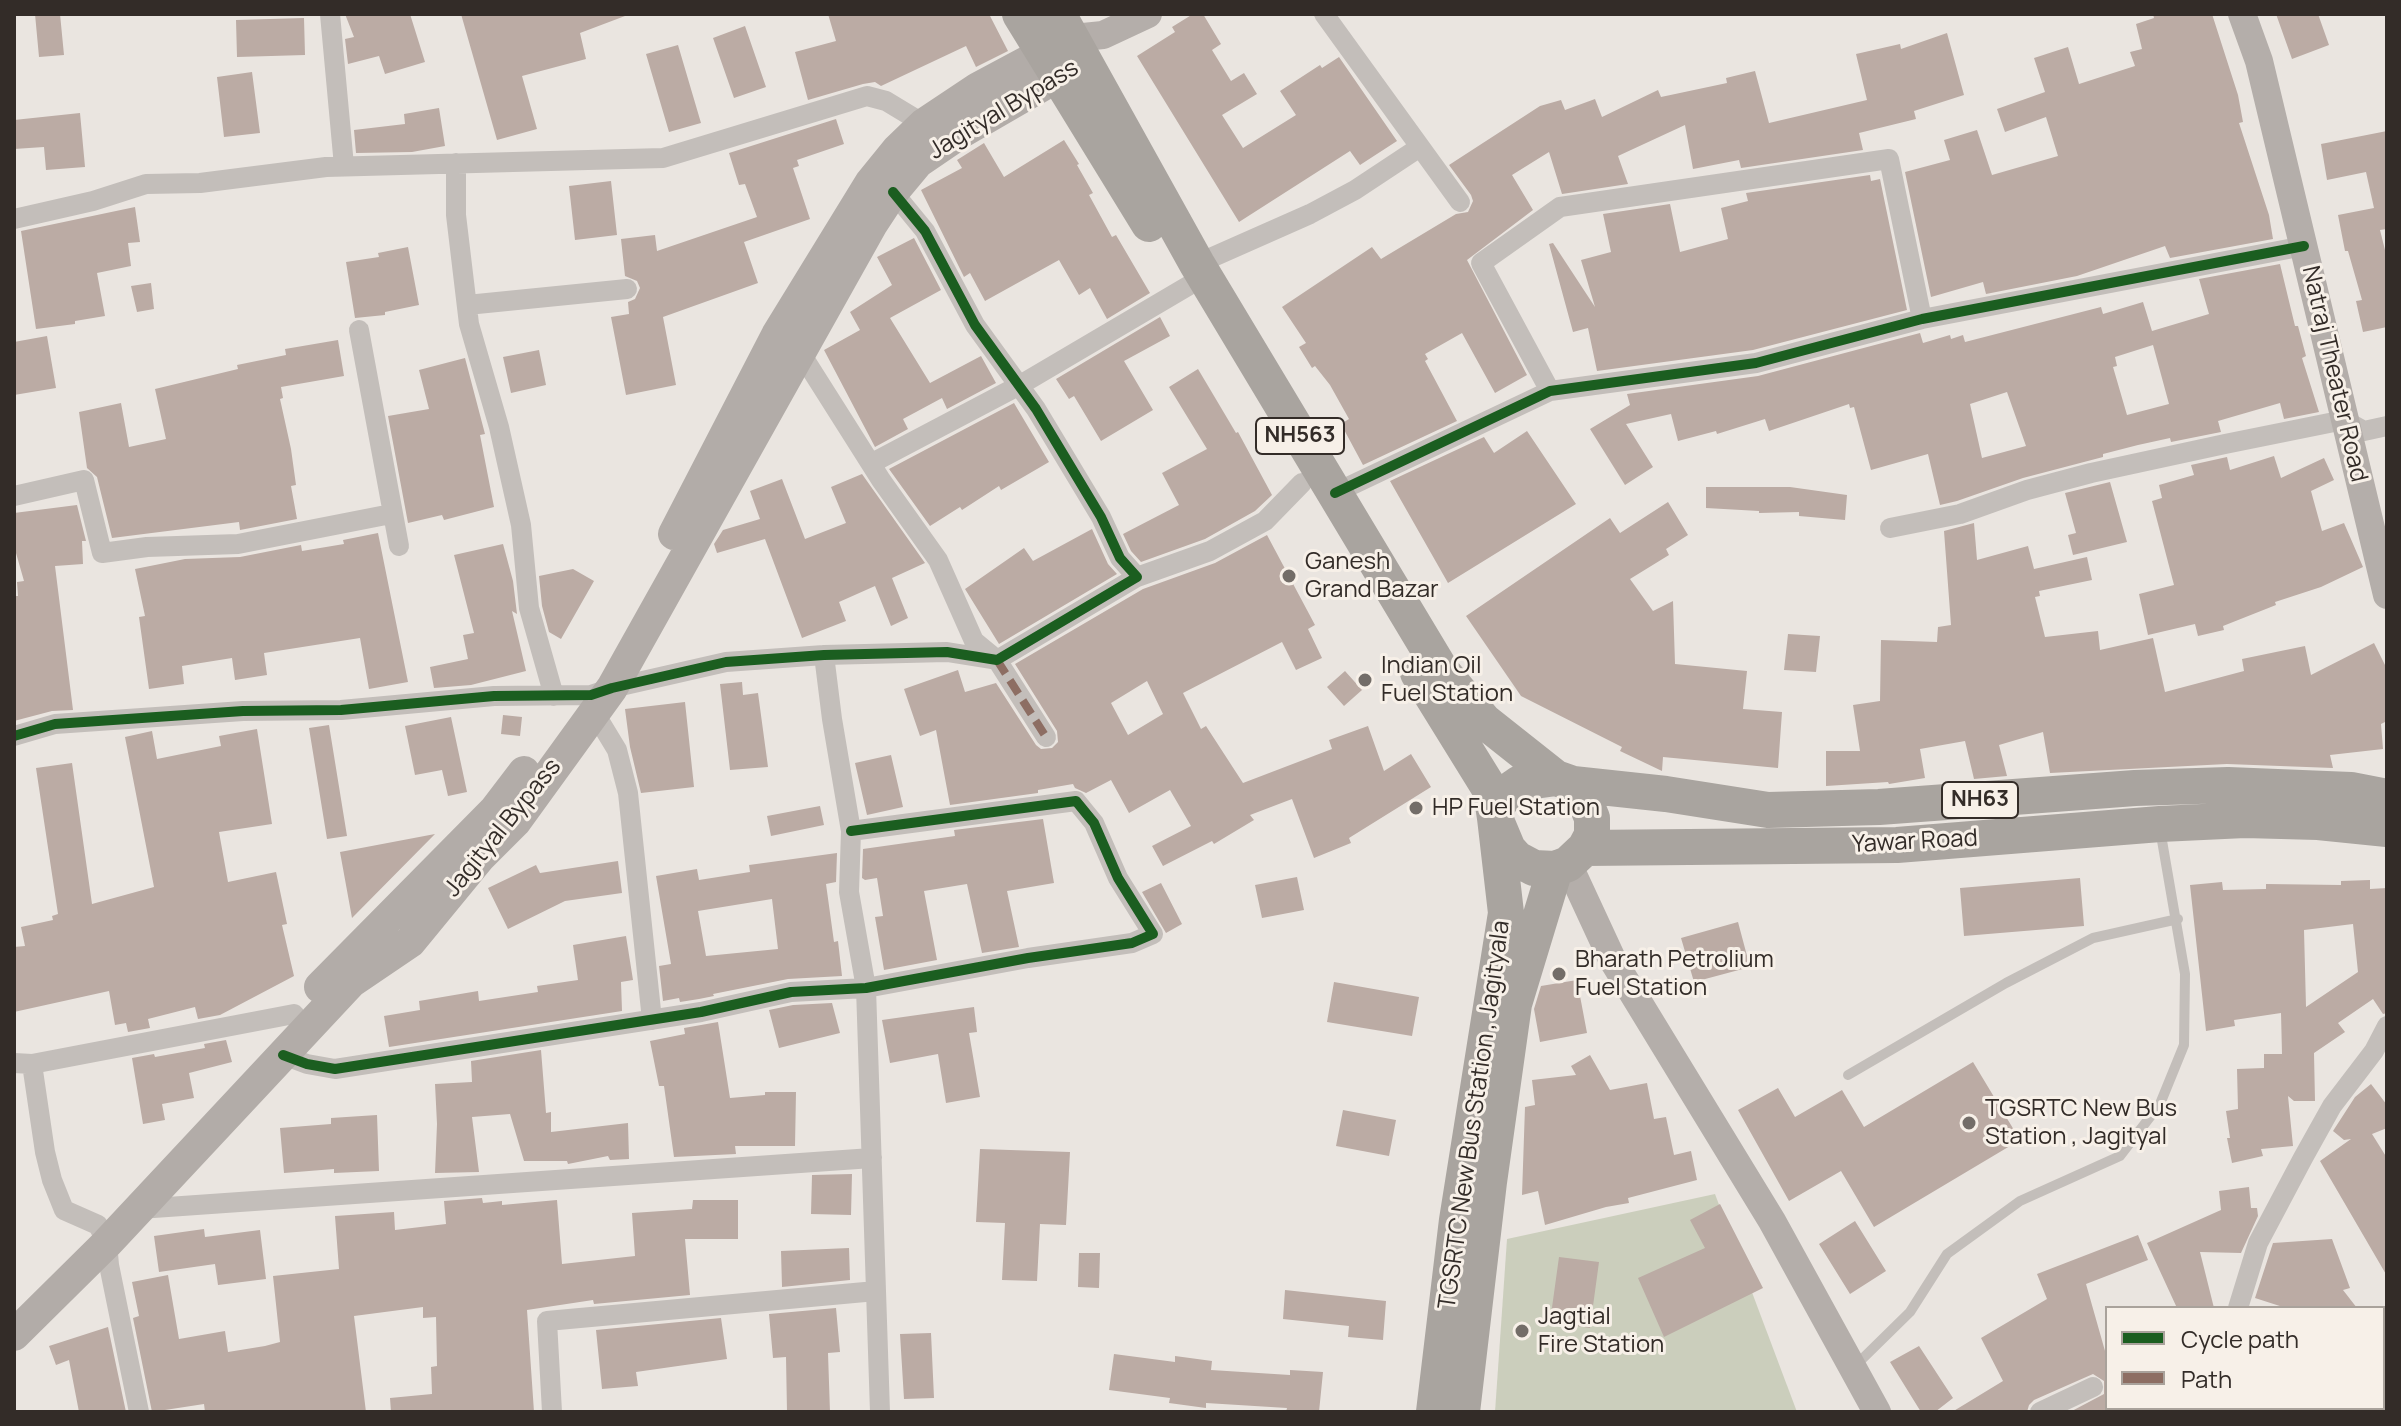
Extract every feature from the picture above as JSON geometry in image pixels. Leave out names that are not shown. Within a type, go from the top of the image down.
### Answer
[{"type":"highway","name":"NH563","points":[[1020,14],[1070,46],[1192,275],[1491,791],[1495,818],[1508,849],[1517,859],[1534,868],[1569,861],[1592,835],[1592,818],[1585,801],[1564,781],[1484,721],[1458,692],[1318,488]]},
{"type":"highway","name":"NH63","points":[[1495,818],[1498,805],[1507,792],[1520,783],[1564,781],[1768,810],[1879,807],[2135,788],[2228,785],[2351,790],[2387,797]]},
{"type":"highway","name":"TGSRTC New Bus Station , Jagityala","points":[[1434,1412],[1457,1220],[1506,913],[1495,818]]},
{"type":"highway","name":"Yawar Road","points":[[1569,861],[1897,845],[2245,820],[2318,822],[2387,829]]},
{"type":"highway","points":[[1462,1412],[1514,1004],[1569,861]]},
{"type":"main road","name":"Jagityal Bypass","points":[[14,1335],[294,1014],[495,810],[525,770],[599,698],[777,335],[871,182],[897,150],[924,124],[978,88],[1070,46]]},
{"type":"main road","name":"Jagityal Bypass","points":[[14,1308],[103,1234],[139,1209],[351,982],[410,942],[479,858],[515,822],[599,698],[893,192],[918,162],[962,132],[1070,46]]},
{"type":"street","points":[[330,14],[344,166]]},
{"type":"street","points":[[1070,46],[1148,14]]},
{"type":"street","points":[[1324,14],[1460,202]]},
{"type":"street","name":"Natraj Theater Road","points":[[2242,14],[2259,61],[2304,246],[2365,426],[2387,595]]},
{"type":"street","name":"Natraj Theater Road","points":[[2260,14],[2282,85],[2387,524]]},
{"type":"street","points":[[14,219],[93,201],[146,184],[200,183],[344,166],[663,158],[867,96],[886,101],[924,124]]},
{"type":"street","points":[[872,463],[1020,385],[1192,275],[1355,190],[1420,147]]},
{"type":"street","points":[[1550,391],[1481,263],[1560,207],[1889,159],[1922,319]]},
{"type":"street","points":[[456,163],[456,215],[469,324],[499,427],[521,525],[529,608],[554,696]]},
{"type":"street","points":[[893,192],[925,231],[975,325],[1020,385],[1101,517],[1120,558],[1137,577]]},
{"type":"street","points":[[14,736],[55,724],[243,711],[341,710],[481,697],[599,698],[726,662],[824,655],[947,652],[997,660],[1137,577],[1210,551],[1318,488],[1550,391],[1756,363],[1922,319],[2304,246]]},
{"type":"street","points":[[467,305],[627,289]]},
{"type":"street","points":[[359,330],[399,546]]},
{"type":"street","points":[[800,352],[881,480],[938,560],[974,641],[997,660],[1046,737]]},
{"type":"street","points":[[1890,528],[1960,514],[2027,490],[2091,473],[2365,426]]},
{"type":"street","points":[[14,496],[84,480],[102,553],[147,547],[238,544],[391,514]]},
{"type":"street","points":[[824,655],[851,831],[849,892],[866,988],[880,1412]]},
{"type":"street","points":[[599,698],[628,793],[652,1020]]},
{"type":"street","points":[[283,1055],[307,1064],[335,1069],[701,1012],[791,992],[866,988],[1028,958],[1132,943],[1153,934],[1118,878],[1094,823],[1076,801],[851,831]]},
{"type":"street","points":[[1569,861],[1612,959],[1772,1221],[1877,1412]]},
{"type":"street","points":[[139,1412],[103,1234],[64,1210],[52,1180],[23,1063],[294,1014]]},
{"type":"street","points":[[2239,1306],[2258,1243],[2332,1106],[2374,1051],[2387,1026]]},
{"type":"street","points":[[139,1209],[872,1158]]},
{"type":"street","points":[[552,1412],[547,1321],[876,1291]]},
{"type":"street","points":[[2040,1412],[2093,1387]]},
{"type":"lane","points":[[1852,1369],[1910,1312],[1947,1254],[2020,1201],[2120,1156],[2160,1104],[2184,1045],[2185,974],[2160,824]]},
{"type":"lane","points":[[1848,1075],[2006,983],[2093,938],[2178,919]]},
{"type":"green space","points":[[1715,1194],[1797,1412],[1495,1412],[1507,1239]]},
{"type":"building","points":[[35,14],[60,14],[64,55],[39,57]]},
{"type":"building","points":[[345,14],[410,14],[425,62],[385,74],[379,56],[348,64],[345,39],[354,37]]},
{"type":"building","points":[[461,14],[625,16],[580,33],[586,59],[522,76],[537,129],[497,140]]},
{"type":"building","points":[[828,14],[989,14],[1008,51],[976,67],[966,46],[881,86],[875,82],[863,84],[808,100],[795,52],[836,41]]},
{"type":"building","points":[[1193,14],[1203,14],[1221,44],[1212,50],[1231,81],[1244,73],[1257,94],[1222,115],[1243,148],[1296,115],[1280,91],[1320,65],[1322,68],[1339,57],[1397,141],[1360,165],[1350,151],[1239,222],[1137,56],[1175,32],[1172,27]]},
{"type":"building","points":[[2153,14],[2212,14],[2238,95],[2243,122],[2239,123],[2269,215],[2273,239],[2170,258],[2165,246],[2077,276],[1986,294],[1983,282],[1931,297],[1905,172],[1950,160],[1944,140],[1977,130],[1992,175],[2058,156],[2046,117],[2005,132],[1997,109],[2045,92],[2034,58],[2068,47],[2079,84],[2135,66],[2130,52],[2142,49],[2136,24],[2154,18]]},
{"type":"building","points":[[2276,14],[2318,14],[2329,45],[2292,59]]},
{"type":"building","points":[[304,18],[305,55],[237,57],[236,20]]},
{"type":"building","points":[[745,26],[766,87],[734,98],[713,38]]},
{"type":"building","points":[[1947,33],[1964,95],[1914,111],[1916,119],[1859,133],[1863,150],[1741,168],[1739,160],[1693,169],[1685,125],[1618,156],[1628,184],[1562,194],[1549,152],[1512,175],[1533,210],[1467,260],[1527,375],[1495,393],[1462,333],[1425,354],[1428,359],[1425,361],[1457,421],[1363,465],[1341,424],[1349,419],[1330,385],[1315,366],[1312,368],[1299,347],[1306,343],[1282,307],[1372,247],[1381,259],[1456,214],[1468,212],[1473,201],[1471,195],[1449,165],[1540,106],[1561,100],[1565,110],[1595,99],[1602,117],[1658,90],[1661,97],[1727,83],[1726,78],[1755,71],[1769,123],[1867,100],[1856,54],[1900,44],[1901,49]]},
{"type":"building","points":[[678,45],[701,123],[669,132],[646,54]]},
{"type":"building","points":[[252,72],[260,133],[224,137],[217,77]]},
{"type":"building","points":[[439,108],[445,146],[412,152],[356,153],[354,130],[405,124],[404,114]]},
{"type":"building","points":[[80,113],[85,167],[46,170],[44,147],[14,149],[14,120]]},
{"type":"building","points":[[836,119],[844,144],[797,160],[799,166],[793,168],[810,219],[744,242],[758,283],[663,317],[676,385],[626,395],[611,317],[629,314],[628,302],[635,299],[640,288],[637,281],[625,276],[621,239],[655,235],[657,251],[757,217],[745,184],[739,185],[729,153]]},
{"type":"building","points":[[2387,131],[2387,229],[2380,230],[2387,258],[2387,327],[2363,332],[2356,301],[2362,300],[2348,251],[2345,251],[2338,215],[2374,208],[2366,172],[2327,180],[2321,144]]},
{"type":"building","points":[[1064,140],[1079,164],[1093,193],[1089,195],[1112,237],[1116,235],[1150,293],[1107,319],[1090,288],[1079,295],[1059,260],[985,301],[970,273],[964,277],[921,190],[962,168],[957,160],[984,143],[1004,177]]},
{"type":"building","points":[[1870,175],[1871,181],[1880,179],[1907,310],[1753,350],[1597,371],[1588,328],[1573,332],[1549,244],[1553,243],[1595,307],[1581,260],[1611,252],[1603,214],[1670,204],[1680,252],[1728,239],[1721,208],[1748,201],[1746,193]]},
{"type":"building","points":[[611,181],[617,235],[575,240],[569,186]]},
{"type":"building","points":[[135,207],[140,242],[128,243],[131,266],[97,273],[105,316],[36,329],[21,231]]},
{"type":"building","points":[[914,238],[941,290],[890,318],[930,383],[981,356],[996,383],[947,409],[942,398],[903,419],[908,429],[875,447],[824,350],[860,330],[850,312],[892,285],[877,257]]},
{"type":"building","points":[[408,247],[419,305],[385,312],[385,315],[355,318],[346,262],[379,257],[378,253]]},
{"type":"building","points":[[2280,264],[2295,326],[2298,326],[2306,356],[2302,358],[2319,412],[2284,419],[2280,403],[2218,421],[2221,432],[2171,442],[2170,438],[2103,454],[2103,457],[2023,478],[1940,505],[1928,454],[1871,470],[1854,407],[1850,408],[1849,404],[1769,431],[1765,419],[1717,434],[1716,431],[1678,441],[1671,414],[1626,424],[1653,467],[1625,485],[1590,429],[1630,405],[1627,394],[1758,376],[1920,333],[1923,343],[1950,335],[1951,339],[1963,335],[1965,342],[2101,307],[2103,314],[2143,302],[2152,331],[2209,314],[2199,279]],"holes":[[[2153,345],[2169,404],[2127,415],[2113,367],[2117,366],[2115,357]],[[2007,392],[2026,446],[1982,458],[1970,404]]]},
{"type":"building","points":[[151,283],[154,309],[137,312],[131,286]]},
{"type":"building","points":[[1160,317],[1170,336],[1124,361],[1153,410],[1101,441],[1074,396],[1069,399],[1056,379]]},
{"type":"building","points":[[47,336],[56,388],[14,395],[14,342]]},
{"type":"building","points":[[338,340],[344,376],[281,387],[283,398],[280,399],[296,485],[291,486],[297,519],[240,530],[239,522],[112,538],[97,477],[87,468],[79,412],[121,403],[129,447],[166,439],[155,389],[238,369],[237,365],[286,355],[285,349]]},
{"type":"building","points":[[539,350],[546,385],[511,393],[503,357]]},
{"type":"building","points":[[465,358],[485,434],[480,435],[494,507],[444,520],[442,515],[408,523],[388,416],[429,409],[419,370]]},
{"type":"building","points":[[1198,369],[1238,432],[1272,495],[1255,511],[1205,539],[1141,562],[1131,551],[1123,534],[1179,505],[1162,473],[1207,449],[1169,387]]},
{"type":"building","points":[[1014,403],[1049,462],[1001,490],[999,486],[930,526],[889,469]]},
{"type":"building","points":[[1527,431],[1576,504],[1448,583],[1390,481],[1484,437],[1494,453]]},
{"type":"building","points":[[2274,456],[2281,478],[2324,458],[2334,480],[2311,491],[2322,531],[2344,523],[2363,567],[2321,587],[2275,602],[2276,605],[2223,626],[2224,630],[2198,636],[2195,624],[2148,635],[2139,594],[2174,585],[2152,501],[2162,498],[2159,485],[2194,475],[2191,465],[2227,457],[2230,470]]},
{"type":"building","points":[[862,474],[925,563],[892,578],[908,618],[891,626],[875,586],[839,602],[846,621],[802,638],[765,539],[717,553],[714,544],[723,530],[760,519],[750,491],[782,479],[805,539],[846,523],[831,487]]},
{"type":"building","points":[[2110,482],[2127,542],[2073,555],[2068,535],[2076,533],[2065,493]]},
{"type":"building","points":[[1706,487],[1790,487],[1847,495],[1845,520],[1799,516],[1799,512],[1759,513],[1706,508]]},
{"type":"building","points":[[1668,502],[1688,535],[1666,549],[1669,555],[1630,579],[1653,611],[1673,601],[1675,664],[1747,671],[1743,709],[1782,712],[1778,768],[1663,757],[1662,771],[1620,751],[1622,747],[1521,696],[1466,616],[1610,518],[1620,533]]},
{"type":"building","points":[[77,505],[86,541],[82,541],[83,564],[55,566],[73,710],[52,711],[14,721],[14,596],[18,596],[17,582],[24,581],[14,546],[14,513]]},
{"type":"building","points":[[1974,523],[1977,560],[2028,546],[2034,569],[2087,557],[2092,580],[2039,591],[2040,596],[2035,597],[2045,637],[2098,631],[2100,650],[2153,638],[2165,692],[2244,671],[2242,659],[2305,646],[2311,675],[2374,643],[2387,669],[2387,721],[2381,724],[2383,749],[2330,755],[2333,768],[2227,764],[2050,773],[2043,732],[1999,745],[2007,776],[1974,779],[1965,741],[1920,749],[1925,778],[1889,784],[1826,786],[1826,751],[1860,751],[1853,705],[1880,701],[1881,640],[1937,642],[1938,627],[1951,625],[1944,531]]},
{"type":"building","points":[[1092,529],[1108,564],[1117,574],[999,644],[965,589],[1024,548],[1033,561]]},
{"type":"building","points":[[378,533],[408,682],[369,689],[360,638],[264,653],[267,675],[235,680],[232,658],[182,666],[184,684],[149,689],[139,617],[145,616],[135,569],[185,559],[240,557],[301,545],[302,551],[344,544],[343,540]]},
{"type":"building","points":[[1267,535],[1315,625],[1308,629],[1322,658],[1296,670],[1282,642],[1183,693],[1201,729],[1206,726],[1243,783],[1332,749],[1329,740],[1368,726],[1384,771],[1411,754],[1431,787],[1349,838],[1351,843],[1314,858],[1292,799],[1250,815],[1254,820],[1214,844],[1212,841],[1163,866],[1152,846],[1191,826],[1170,790],[1129,813],[1111,780],[1086,793],[1073,784],[1038,790],[1038,793],[950,805],[936,730],[920,736],[904,689],[958,670],[965,692],[996,683],[1036,745],[1041,749],[1052,748],[1058,742],[1057,731],[1015,664],[1143,589],[1215,563]],"holes":[[[1147,681],[1163,714],[1128,735],[1111,703]]]},
{"type":"building","points":[[503,544],[513,581],[517,614],[512,611],[526,671],[471,685],[434,688],[430,667],[468,659],[463,635],[474,633],[454,555]]},
{"type":"building","points":[[573,569],[594,581],[561,639],[549,632],[539,576]]},
{"type":"building","points":[[1788,634],[1820,636],[1816,672],[1784,670]]},
{"type":"building","points":[[1345,671],[1362,690],[1344,706],[1327,687]]},
{"type":"building","points":[[742,682],[743,695],[758,693],[768,767],[730,770],[720,684]]},
{"type":"building","points":[[685,702],[694,787],[641,793],[625,709]]},
{"type":"building","points":[[503,715],[522,717],[520,736],[501,734]]},
{"type":"building","points":[[451,717],[467,792],[448,796],[442,770],[415,775],[405,726]]},
{"type":"building","points":[[329,725],[347,836],[327,839],[309,728]]},
{"type":"building","points":[[257,729],[272,824],[219,832],[228,882],[276,872],[287,924],[282,925],[294,976],[220,1015],[198,1019],[195,1007],[148,1019],[150,1028],[128,1032],[126,1023],[115,1025],[109,991],[14,1012],[14,947],[25,946],[21,927],[53,920],[52,916],[58,914],[36,768],[72,763],[92,904],[154,887],[125,737],[152,731],[157,759],[221,746],[219,736]]},
{"type":"building","points":[[891,755],[903,807],[867,815],[855,763]]},
{"type":"building","points":[[820,806],[824,825],[771,836],[767,816]]},
{"type":"building","points":[[1043,819],[1054,883],[1007,891],[1019,947],[982,953],[967,884],[924,891],[937,960],[884,970],[875,917],[883,916],[877,878],[862,878],[863,849],[955,836],[954,830]]},
{"type":"building","points":[[435,834],[352,918],[340,852]]},
{"type":"building","points":[[837,853],[836,882],[826,884],[842,976],[788,979],[699,999],[663,1001],[659,966],[671,964],[656,876],[697,869],[699,880],[750,872],[749,865]],"holes":[[[772,899],[778,949],[706,956],[698,911]]]},
{"type":"building","points":[[618,861],[622,893],[565,901],[508,929],[488,888],[536,865],[540,873]]},
{"type":"building","points":[[1297,877],[1304,910],[1262,918],[1255,885]]},
{"type":"building","points":[[2080,878],[2084,926],[1964,936],[1960,888]]},
{"type":"building","points":[[2370,880],[2370,889],[2387,888],[2387,1013],[2383,1014],[2373,999],[2338,1023],[2345,1032],[2314,1053],[2315,1101],[2294,1101],[2288,1096],[2293,1146],[2261,1149],[2263,1156],[2232,1163],[2226,1111],[2238,1109],[2237,1069],[2264,1068],[2264,1054],[2282,1054],[2281,1013],[2234,1020],[2235,1026],[2206,1031],[2190,885],[2222,882],[2223,890],[2266,889],[2266,884],[2341,885],[2341,881]],"holes":[[[2353,924],[2358,972],[2306,1007],[2304,930]]]},
{"type":"building","points":[[1161,883],[1182,924],[1166,933],[1142,892]]},
{"type":"building","points":[[1738,922],[1750,967],[1694,982],[1681,938]]},
{"type":"building","points":[[626,936],[633,980],[621,982],[622,1011],[389,1047],[384,1016],[420,1010],[419,1001],[478,991],[479,1001],[538,992],[537,986],[578,980],[573,945]]},
{"type":"building","points":[[1577,980],[1587,1033],[1540,1042],[1534,1009],[1541,986]]},
{"type":"building","points":[[1334,982],[1419,997],[1412,1036],[1327,1022]]},
{"type":"building","points":[[832,1003],[840,1033],[779,1048],[769,1010]]},
{"type":"building","points":[[974,1007],[977,1032],[969,1033],[980,1097],[946,1103],[938,1054],[890,1063],[882,1020]]},
{"type":"building","points":[[718,1022],[730,1098],[765,1095],[765,1092],[796,1092],[795,1146],[735,1146],[736,1154],[674,1157],[664,1086],[659,1086],[650,1041],[685,1034],[684,1028]]},
{"type":"building","points":[[226,1040],[232,1062],[189,1073],[194,1098],[162,1104],[165,1120],[143,1124],[132,1058],[205,1048],[204,1044]]},
{"type":"building","points":[[541,1050],[546,1113],[551,1112],[551,1132],[628,1123],[629,1159],[610,1160],[608,1156],[568,1164],[567,1161],[524,1161],[510,1114],[472,1117],[479,1172],[435,1173],[435,1084],[472,1082],[471,1061]]},
{"type":"building","points":[[1590,1055],[1610,1090],[1647,1083],[1654,1119],[1666,1117],[1674,1155],[1691,1151],[1697,1180],[1628,1198],[1629,1203],[1545,1225],[1538,1191],[1522,1195],[1525,1107],[1535,1105],[1532,1080],[1576,1075],[1571,1066]]},
{"type":"building","points":[[1973,1062],[2020,1140],[1874,1227],[1841,1171],[1789,1201],[1738,1110],[1778,1088],[1795,1117],[1842,1090],[1864,1127]]},
{"type":"building","points":[[2371,1084],[2387,1105],[2387,1128],[2372,1134],[2387,1158],[2387,1276],[2320,1161],[2351,1139],[2344,1140],[2333,1131],[2355,1097]]},
{"type":"building","points":[[1343,1110],[1396,1120],[1389,1156],[1336,1146]]},
{"type":"building","points":[[377,1115],[379,1171],[334,1173],[334,1169],[284,1173],[280,1128],[331,1124],[331,1118]]},
{"type":"building","points":[[980,1149],[1070,1152],[1066,1225],[1040,1224],[1037,1281],[1002,1280],[1005,1223],[976,1222]]},
{"type":"building","points":[[852,1174],[851,1215],[811,1214],[812,1175]]},
{"type":"building","points":[[2249,1187],[2251,1208],[2257,1208],[2258,1216],[2241,1253],[2200,1252],[2214,1306],[2176,1306],[2147,1243],[2221,1210],[2219,1191]]},
{"type":"building","points":[[482,1198],[483,1203],[502,1201],[502,1205],[557,1200],[562,1264],[635,1256],[632,1213],[692,1209],[693,1200],[738,1200],[738,1239],[685,1239],[690,1295],[594,1304],[593,1300],[527,1310],[534,1412],[391,1412],[390,1398],[432,1394],[431,1367],[437,1366],[436,1317],[423,1318],[423,1307],[354,1316],[366,1412],[205,1412],[204,1404],[152,1412],[133,1318],[139,1316],[132,1282],[168,1275],[179,1339],[225,1331],[228,1352],[265,1346],[280,1342],[273,1276],[339,1269],[335,1216],[394,1212],[395,1230],[446,1224],[444,1201]]},
{"type":"building","points":[[1720,1204],[1763,1288],[1664,1337],[1638,1278],[1705,1248],[1690,1220]]},
{"type":"building","points":[[1855,1221],[1886,1271],[1850,1294],[1819,1244]]},
{"type":"building","points":[[204,1229],[205,1237],[260,1230],[266,1279],[218,1285],[215,1264],[159,1272],[154,1236]]},
{"type":"building","points":[[2138,1235],[2148,1260],[2086,1284],[2105,1351],[2107,1412],[2070,1412],[2104,1394],[2104,1381],[2093,1374],[2034,1400],[2027,1412],[1952,1412],[2003,1381],[1981,1338],[2047,1299],[2037,1274]]},
{"type":"building","points":[[2332,1239],[2350,1288],[2343,1290],[2355,1306],[2280,1306],[2255,1298],[2273,1243]]},
{"type":"building","points":[[849,1248],[850,1280],[782,1287],[781,1251]]},
{"type":"building","points":[[1079,1253],[1100,1253],[1099,1288],[1078,1287]]},
{"type":"building","points":[[1559,1257],[1599,1262],[1590,1328],[1550,1322]]},
{"type":"building","points":[[1285,1290],[1386,1301],[1383,1340],[1348,1337],[1349,1326],[1283,1319]]},
{"type":"building","points":[[836,1308],[840,1352],[828,1353],[830,1412],[787,1412],[786,1357],[773,1358],[769,1314]]},
{"type":"building","points":[[721,1318],[727,1359],[636,1372],[638,1386],[602,1389],[596,1330]]},
{"type":"building","points":[[108,1327],[126,1412],[79,1412],[69,1360],[56,1365],[49,1346]]},
{"type":"building","points":[[931,1333],[934,1398],[904,1399],[900,1334]]},
{"type":"building","points":[[1919,1346],[1953,1398],[1935,1412],[1921,1412],[1890,1362]]},
{"type":"building","points":[[1114,1354],[1175,1362],[1175,1356],[1212,1361],[1211,1370],[1290,1375],[1290,1370],[1323,1372],[1319,1412],[1286,1412],[1287,1408],[1206,1403],[1206,1408],[1169,1403],[1170,1398],[1109,1390]]},
{"type":"marked path","points":[[997,660],[1046,737]]},
{"type":"cycle path","points":[[14,736],[55,724],[243,711],[341,710],[494,696],[591,695],[726,662],[824,655],[947,652],[997,660],[1137,577],[1120,558],[1101,517],[1036,409],[975,325],[925,231],[893,192]]},
{"type":"cycle path","points":[[1335,493],[1550,391],[1756,363],[1922,319],[2304,246]]},
{"type":"cycle path","points":[[283,1055],[307,1064],[335,1069],[701,1012],[791,992],[866,988],[1028,958],[1132,943],[1153,934],[1118,878],[1094,823],[1076,801],[851,831]]},
{"type":"place","name":"Ganesh Grand Bazar","points":[[1289,576]]},
{"type":"place","name":"Indian Oil Fuel Station","points":[[1365,680]]},
{"type":"place","name":"HP Fuel Station","points":[[1416,808]]},
{"type":"place","name":"Bharath Petrolium Fuel Station","points":[[1559,974]]},
{"type":"place","name":"TGSRTC New Bus Station , Jagityal","points":[[1969,1123]]},
{"type":"place","name":"Jagtial Fire Station","points":[[1522,1331]]}]
